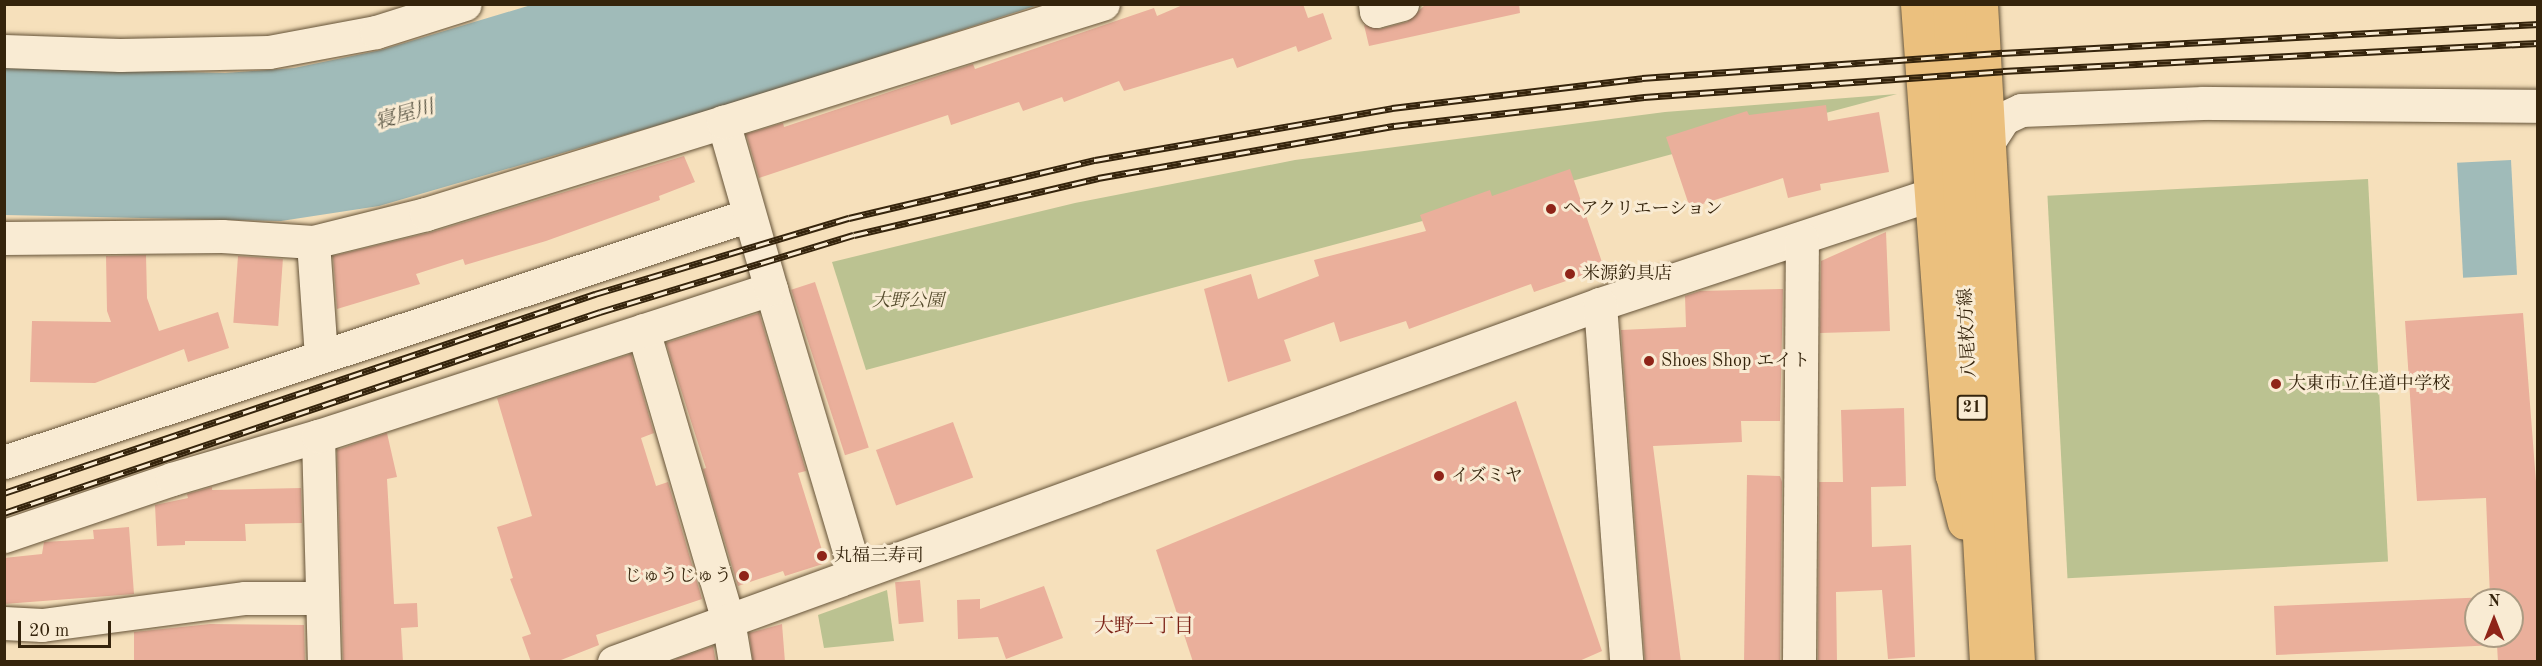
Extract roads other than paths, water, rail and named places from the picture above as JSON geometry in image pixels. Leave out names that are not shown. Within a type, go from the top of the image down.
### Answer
[{"type":"main road","points":[[1917,4],[1929,195],[1952,475],[1983,594]]},
{"type":"main road","name":"八尾枚方線","points":[[1949,4],[1986,662]]},
{"type":"main road","points":[[1980,4],[2018,662]]},
{"type":"street","points":[[4,51],[120,55],[269,52],[376,32],[465,4]]},
{"type":"street","points":[[4,238],[222,236],[313,242],[426,214],[1103,4]]},
{"type":"street","points":[[1375,4],[1376,11],[1402,4]]},
{"type":"street","points":[[1989,141],[2004,118],[2021,110],[2203,103],[2538,106]]},
{"type":"street","points":[[723,122],[856,574]]},
{"type":"street","points":[[614,662],[1600,304],[1802,239],[1929,195]]},
{"type":"street","points":[[4,462],[321,355],[749,215]]},
{"type":"street","points":[[1799,662],[1802,239]]},
{"type":"street","points":[[313,242],[321,355]]},
{"type":"street","points":[[4,536],[172,479],[318,436],[771,289]]},
{"type":"street","points":[[1600,304],[1626,662]]},
{"type":"street","points":[[643,330],[728,620],[735,662]]},
{"type":"street","points":[[318,436],[324,662]]},
{"type":"street","points":[[4,623],[42,625],[245,598],[321,598]]},
{"type":"water","name":"寝屋川","points":[[531,5],[1038,5],[752,98],[379,206],[281,221],[5,215],[5,68],[225,73],[294,68],[381,50]]},
{"type":"water","points":[[2511,160],[2517,275],[2463,278],[2457,163]]},
{"type":"railway","points":[[4,493],[595,294],[849,218],[1095,160],[1392,108],[1642,78],[2002,53],[2538,24]]},
{"type":"railway","points":[[4,513],[600,312],[854,235],[1098,178],[1394,126],[1644,97],[2003,71],[2538,43]]},
{"type":"place","name":"ヘアクリエーション","points":[[1551,209]]},
{"type":"place","name":"米源釣具店","points":[[1570,274]]},
{"type":"place","name":"Shoes Shop エイト","points":[[1649,361]]},
{"type":"place","name":"大東市立住道中学校","points":[[2276,384]]},
{"type":"place","name":"イズミヤ","points":[[1439,476]]},
{"type":"place","name":"丸福三寿司","points":[[822,556]]},
{"type":"place","name":"じゅうじゅう","points":[[744,576]]},
{"type":"district","name":"大野一丁目","points":[[1144,627]]},
{"type":"park label","name":"大野公園","points":[[908,301]]}]
